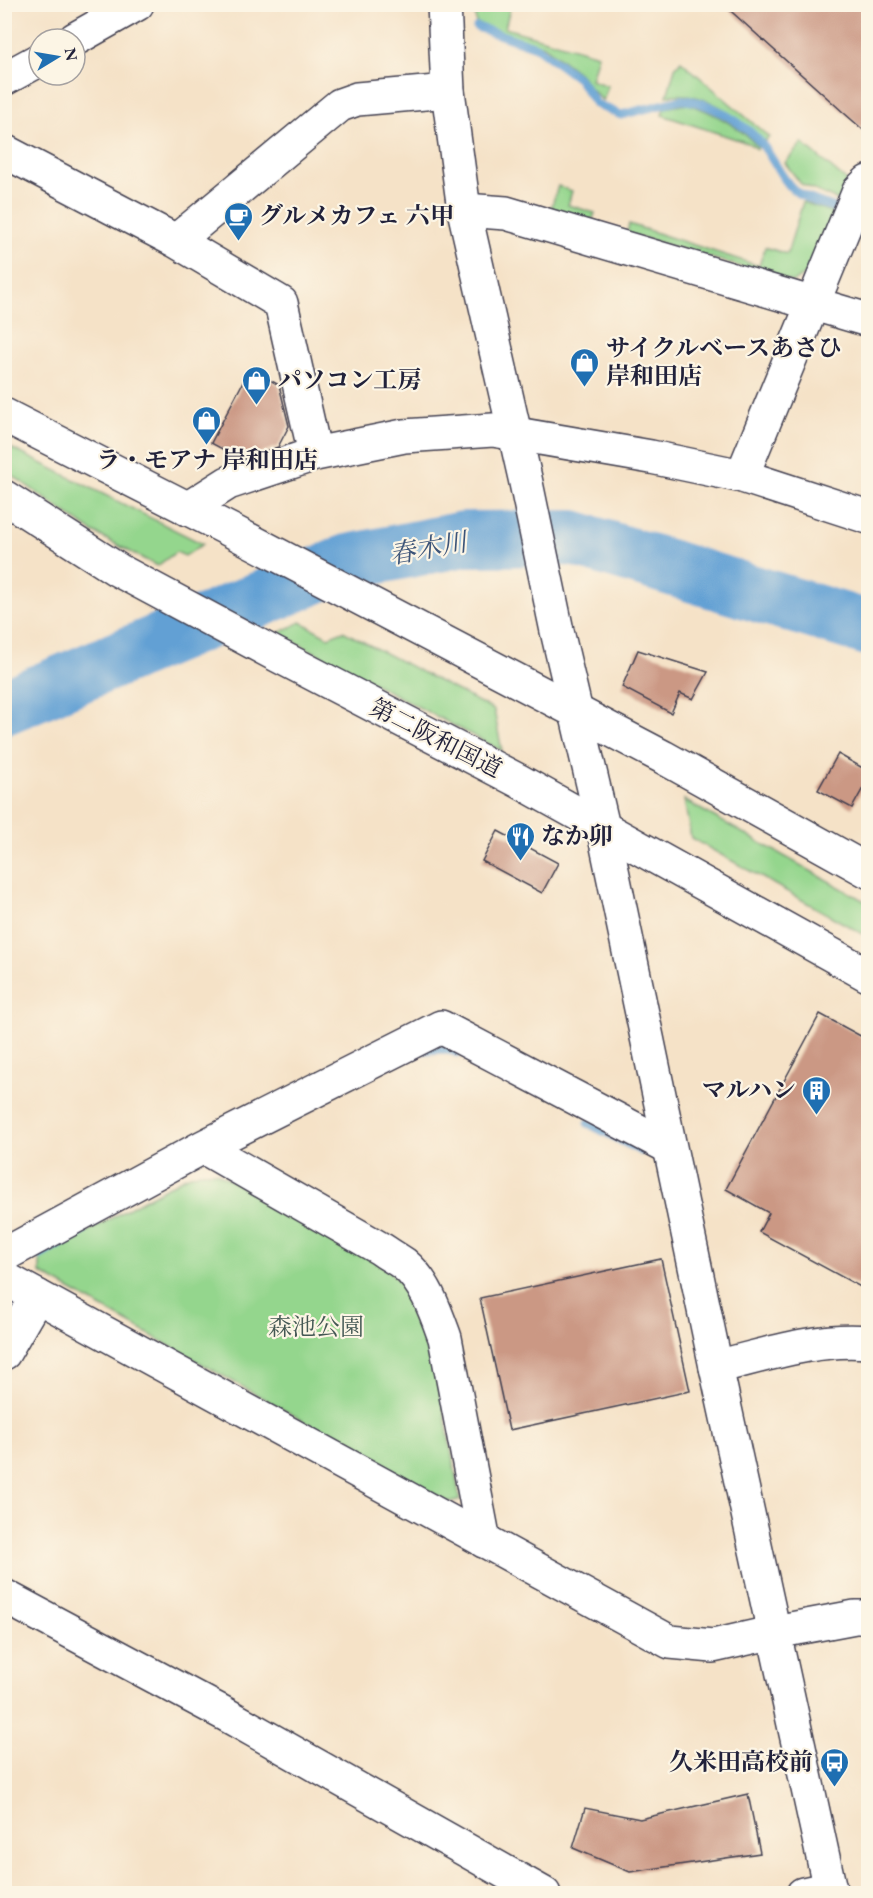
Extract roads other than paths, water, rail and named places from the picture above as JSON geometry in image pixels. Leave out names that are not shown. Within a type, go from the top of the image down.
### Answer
[{"type":"main road","points":[[87,32],[137,4]]},
{"type":"main road","points":[[444,4],[448,91],[464,210],[525,478],[548,594],[603,827],[716,1367],[775,1632],[821,1892]]},
{"type":"main road","points":[[4,79],[27,67]]},
{"type":"main road","points":[[176,241],[340,105],[357,99],[448,91]]},
{"type":"main road","points":[[4,151],[176,241],[281,303],[315,454]]},
{"type":"main road","points":[[742,476],[859,191],[868,182]]},
{"type":"main road","points":[[464,210],[506,213],[868,320]]},
{"type":"main road","points":[[4,415],[232,531],[663,757],[868,871]]},
{"type":"main road","points":[[187,509],[228,483],[315,454],[404,436],[494,430],[742,476],[868,517]]},
{"type":"main road","name":"第二阪和国道","points":[[4,497],[118,570],[519,781],[868,975]]},
{"type":"main road","points":[[4,1255],[203,1147],[441,1027],[669,1147]]},
{"type":"main road","points":[[203,1147],[381,1249],[406,1265],[422,1285],[437,1314],[445,1338],[484,1541]]},
{"type":"main road","points":[[4,1278],[670,1642],[713,1646],[855,1617],[868,1617]]},
{"type":"main road","points":[[4,1353],[37,1296]]},
{"type":"main road","points":[[716,1367],[812,1344],[851,1340],[868,1342]]},
{"type":"main road","points":[[4,1596],[225,1714],[544,1893]]},
{"type":"waterway","points":[[477,27],[536,47],[579,79],[596,104],[621,115],[681,100],[703,104],[727,115],[757,139],[793,189],[808,198],[835,208]]},
{"type":"waterway","name":"春木川","points":[[4,707],[348,562],[464,539],[573,538],[868,628]]},
{"type":"waterway","points":[[424,1050],[448,1049],[457,1053]]},
{"type":"waterway","points":[[588,1123],[641,1151]]},
{"type":"waterway","points":[[40,1255],[83,1231]]},
{"type":"place","name":"グルメカフェ 六甲","points":[[238,242]]},
{"type":"place","name":"サイクルベースあさひ 岸和田店","points":[[585,388]]},
{"type":"place","name":"パソコン工房","points":[[257,406]]},
{"type":"place","name":"ラ・モアナ 岸和田店","points":[[207,446]]},
{"type":"place","name":"なか卯","points":[[520,862]]},
{"type":"place","name":"マルハン","points":[[817,1116]]},
{"type":"place","name":"久米田高校前","points":[[834,1788]]},
{"type":"park label","name":"森池公園","points":[[316,1327]]}]
